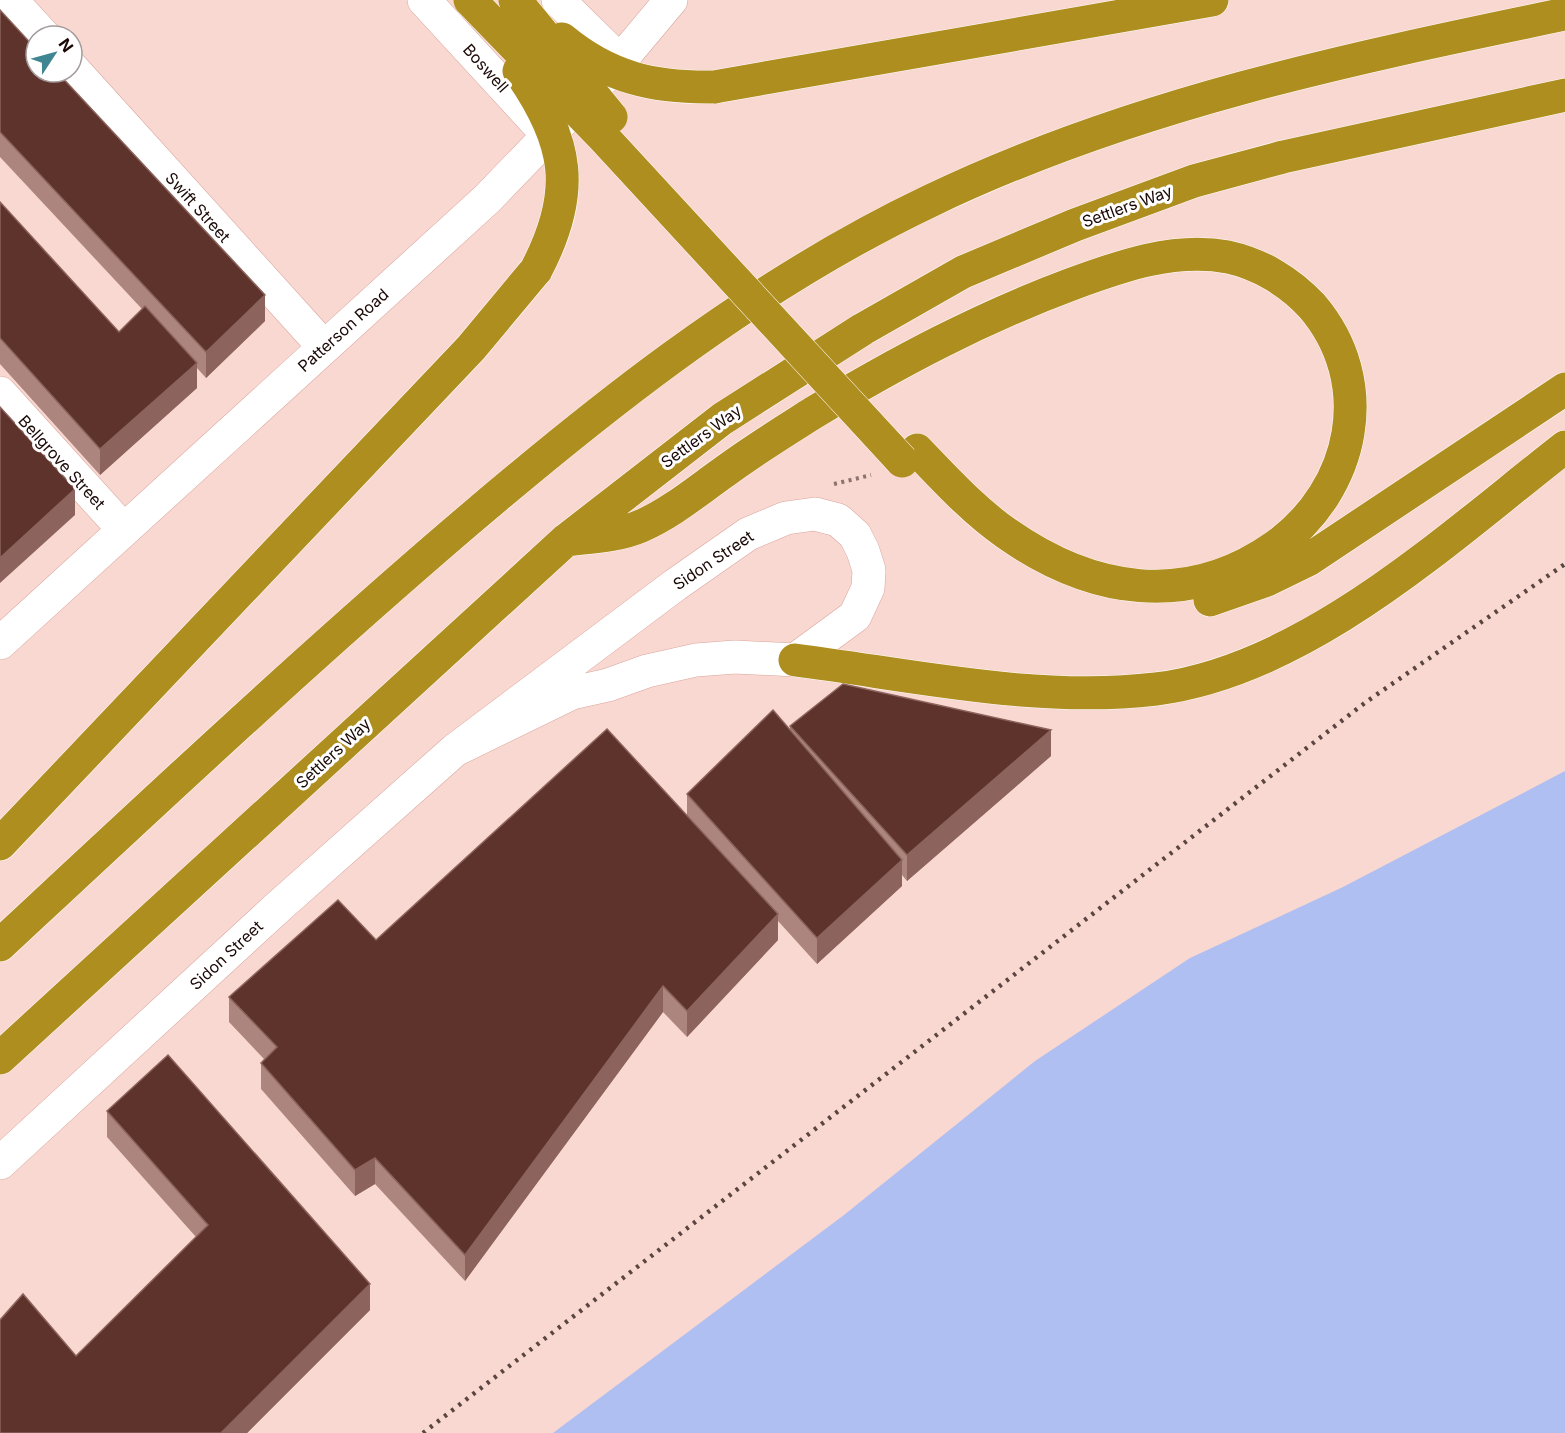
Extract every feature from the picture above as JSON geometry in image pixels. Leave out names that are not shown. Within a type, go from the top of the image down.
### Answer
[{"type":"highway","points":[[0,844],[471,348],[536,270],[553,238],[559,218],[562,198],[560,158],[548,120],[531,88],[461,0]]},
{"type":"highway","points":[[470,0],[620,156],[909,455],[1004,532],[1064,567],[1093,579],[1129,585],[1194,583],[1224,574],[1276,546],[1304,522],[1325,494],[1345,453],[1350,422],[1350,387],[1345,361],[1323,319],[1285,281],[1257,266],[1229,257],[1169,255],[1094,276],[964,328],[902,360],[809,415],[737,462],[666,514],[637,528],[566,540]]},
{"type":"highway","points":[[517,0],[595,98],[909,455],[941,505],[1001,555],[1033,575],[1092,601],[1166,608],[1234,593],[1308,560],[1565,389]]},
{"type":"highway","points":[[517,0],[577,52],[604,69],[637,80],[678,88],[714,87],[1212,0]]},
{"type":"highway","points":[[0,945],[370,605],[502,491],[657,367],[802,271],[928,201],[1039,153],[1195,99],[1362,56],[1565,14]]},
{"type":"highway","name":"Settlers Way","points":[[0,1059],[566,540],[722,419],[863,329],[963,272],[1075,225],[1194,182],[1306,152],[1565,95]]},
{"type":"highway","points":[[795,660],[965,683],[1072,692],[1105,693],[1158,688],[1214,675],[1268,654],[1330,624],[1421,559],[1565,447]]},
{"type":"street","points":[[11,0],[33,24]]},
{"type":"street","name":"Boswell","points":[[424,0],[548,135]]},
{"type":"street","points":[[558,0],[620,61]]},
{"type":"street","name":"Patterson Road","points":[[0,643],[487,199],[620,61],[671,0]]},
{"type":"street","name":"Swift Street","points":[[84,81],[324,347]]},
{"type":"street","name":"Bellgrove Street","points":[[0,393],[124,530]]},
{"type":"street","name":"Sidon Street","points":[[0,1163],[277,908],[455,750],[675,585],[748,534],[786,518],[815,514],[838,520],[855,535],[868,570],[868,588],[855,616],[795,660],[735,657],[696,660],[647,670],[608,685],[572,693],[455,750]]},
{"type":"path","points":[[831,484],[872,475]]},
{"type":"water","points":[[1565,771],[1565,1433],[553,1433],[844,1215],[1035,1061],[1190,958],[1343,887]]},
{"type":"building","points":[[0,10],[24,36],[24,84],[68,84],[265,295],[206,352],[0,132]]},
{"type":"building","points":[[0,202],[119,332],[145,306],[197,363],[100,449],[0,338]]},
{"type":"building","points":[[0,407],[75,489],[0,558]]},
{"type":"building","points":[[843,684],[1051,730],[907,855],[790,726]]},
{"type":"building","points":[[773,710],[902,860],[817,938],[687,794]]},
{"type":"building","points":[[607,729],[778,914],[687,1011],[663,986],[465,1255],[375,1158],[355,1170],[261,1063],[277,1047],[229,997],[338,900],[376,940]]},
{"type":"building","points":[[168,1055],[370,1284],[221,1433],[0,1433],[0,1320],[23,1294],[76,1356],[208,1225],[107,1111]]},
{"type":"railway","points":[[423,1433],[1366,702],[1565,564]]}]
